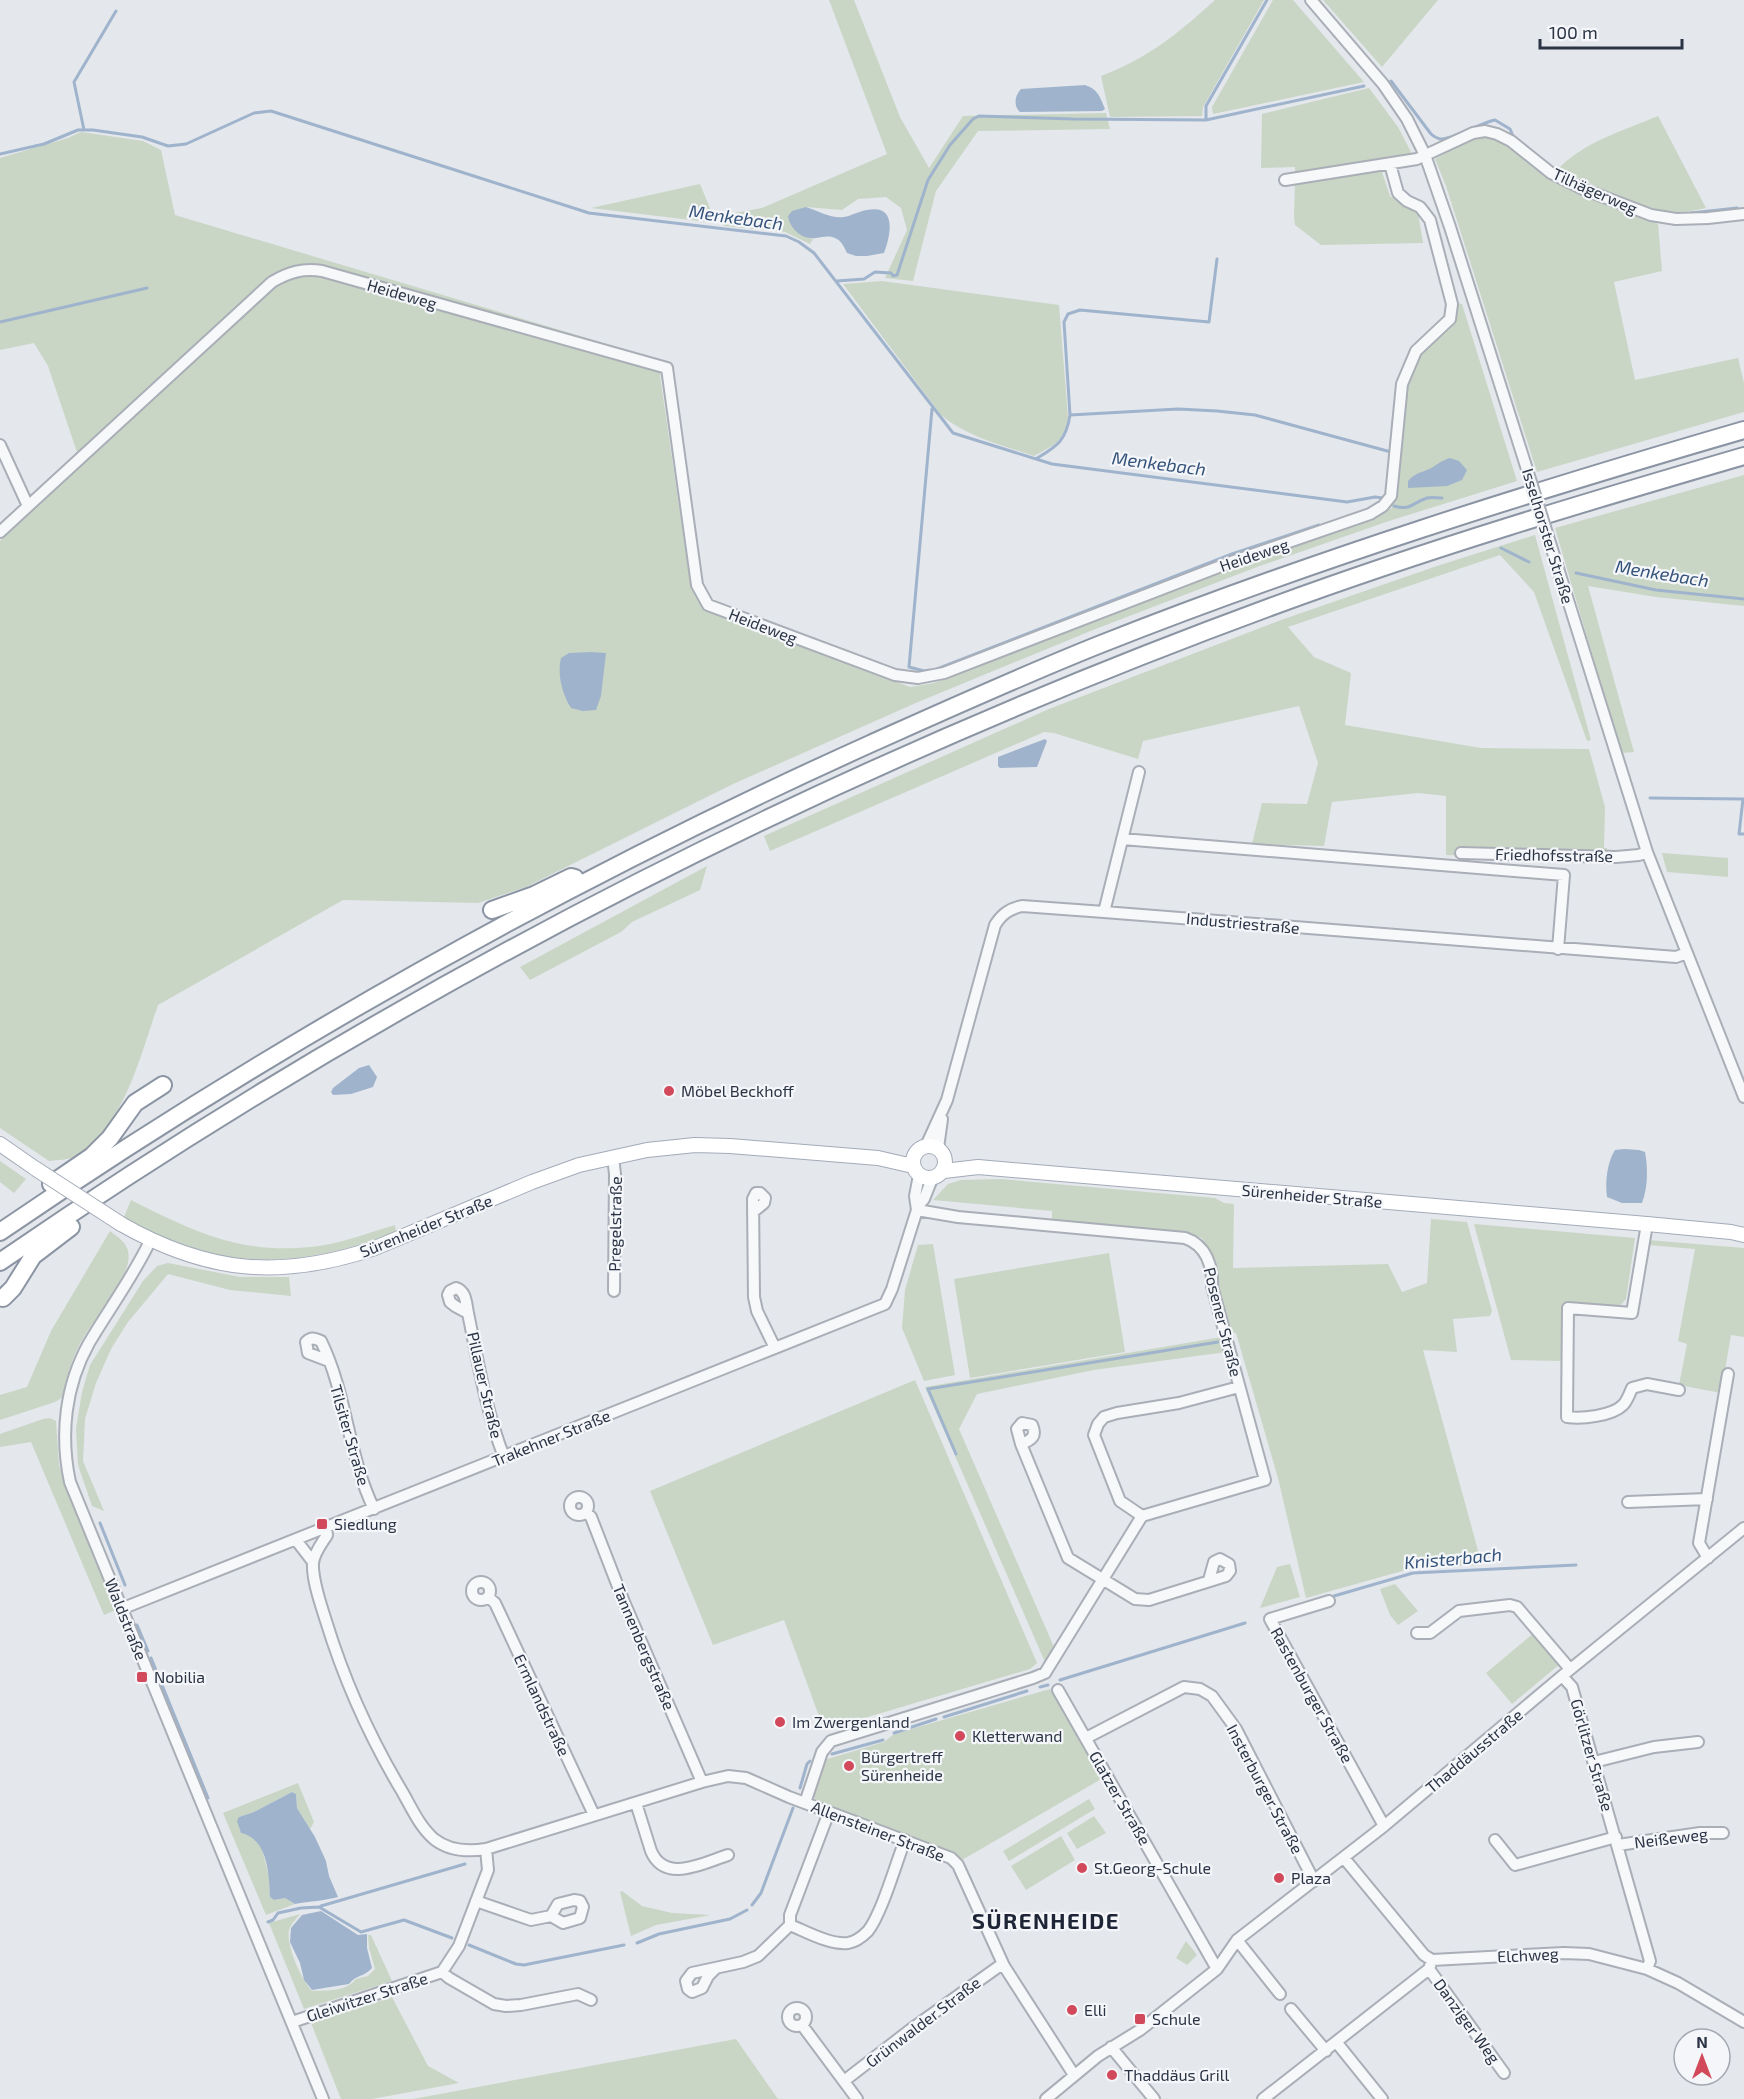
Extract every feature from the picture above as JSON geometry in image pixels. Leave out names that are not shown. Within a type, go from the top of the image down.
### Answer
[{"type":"highway","points":[[0,1232],[167,1122],[301,1040],[445,957],[588,880],[800,776],[941,712],[1107,642],[1261,584],[1423,527],[1604,470],[1744,430]]},
{"type":"highway","points":[[0,1262],[123,1179],[309,1064],[549,928],[842,784],[949,735],[1110,668],[1274,606],[1398,562],[1619,492],[1744,456]]},
{"type":"highway","points":[[492,910],[512,904],[571,877],[588,880]]},
{"type":"highway","points":[[38,1206],[39,1192],[92,1156],[110,1138],[135,1103],[163,1085]]},
{"type":"highway","points":[[3,1298],[14,1288],[33,1256],[49,1242],[115,1197],[123,1179]]},
{"type":"main road","name":"Sürenheider Straße","points":[[0,1144],[121,1224],[150,1240],[200,1259],[242,1266],[284,1267],[336,1261],[392,1241],[532,1182],[579,1165],[647,1150],[695,1145],[929,1162],[1740,1233]]},
{"type":"street","name":"Isselhorster Straße","points":[[1311,0],[1383,84],[1407,119],[1425,155],[1447,217],[1647,852],[1744,1097]]},
{"type":"street","name":"Tilhägerweg","points":[[1425,155],[1473,133],[1485,131],[1511,141],[1551,173],[1583,189],[1651,215],[1676,219],[1744,214]]},
{"type":"street","points":[[1285,180],[1390,164],[1417,159],[1425,155]]},
{"type":"street","name":"Heideweg","points":[[28,506],[273,282],[289,273],[308,269],[322,271],[667,368],[697,585],[708,605],[895,675],[918,678],[944,673],[1234,561],[1370,514],[1383,507],[1391,496],[1402,384],[1416,351],[1450,320],[1452,304],[1430,220],[1420,207],[1407,201],[1398,193],[1390,164]]},
{"type":"street","points":[[0,446],[28,506],[0,532]]},
{"type":"street","points":[[1104,912],[1139,772]]},
{"type":"street","points":[[1122,839],[1564,874],[1558,948]]},
{"type":"street","name":"Friedhofsstraße","points":[[1461,853],[1616,857],[1647,852]]},
{"type":"street","name":"Industriestraße","points":[[929,1162],[995,925],[1001,915],[1012,908],[1022,906],[1104,912],[1676,957],[1687,953]]},
{"type":"street","name":"Pregelstraße","points":[[613,1156],[615,1174],[614,1292]]},
{"type":"street","name":"Trakehner Straße","points":[[122,1609],[885,1304],[892,1289],[917,1208],[924,1199],[929,1162]]},
{"type":"street","name":"Posener Straße","points":[[917,1208],[958,1217],[1185,1238],[1197,1242],[1211,1266],[1212,1286],[1265,1480],[1143,1516]]},
{"type":"street","points":[[753,1212],[754,1297],[757,1311],[775,1348]]},
{"type":"street","points":[[1647,1224],[1632,1313],[1568,1308],[1567,1417],[1585,1419],[1622,1406],[1632,1388],[1647,1384],[1679,1390]]},
{"type":"street","name":"Waldstraße","points":[[150,1240],[124,1289],[89,1344],[70,1390],[64,1427],[64,1444],[70,1482],[323,2099]]},
{"type":"street","name":"Pillauer Straße","points":[[468,1313],[487,1405],[504,1458]]},
{"type":"street","name":"Tilsiter Straße","points":[[329,1361],[344,1409],[363,1487],[374,1509]]},
{"type":"street","points":[[1708,1558],[1699,1543],[1728,1374]]},
{"type":"street","points":[[805,1803],[822,1752],[831,1741],[1039,1677],[1045,1673],[1143,1516],[1120,1501],[1094,1435],[1098,1424],[1104,1417],[1117,1413],[1179,1403],[1239,1387]]},
{"type":"street","points":[[1021,1444],[1068,1558],[1135,1599],[1149,1600],[1209,1580]]},
{"type":"street","points":[[1628,1502],[1707,1499]]},
{"type":"street","name":"Tannenbergstraße","points":[[586,1512],[591,1517],[624,1602],[702,1782]]},
{"type":"street","points":[[296,1540],[313,1562],[327,1535],[326,1528]]},
{"type":"street","name":"Thaddäusstraße","points":[[1046,2099],[1111,2047],[1140,2030],[1217,1968],[1237,1940],[1384,1826],[1566,1672],[1744,1528]]},
{"type":"street","name":"Allensteiner Straße","points":[[313,1562],[322,1611],[339,1663],[357,1707],[379,1753],[416,1817],[441,1844],[465,1851],[486,1849],[702,1782],[739,1776],[951,1858],[958,1865],[1004,1966],[1074,2075]]},
{"type":"street","name":"Ermlandstraße","points":[[488,1597],[495,1604],[594,1815]]},
{"type":"street","name":"Rastenburger Straße","points":[[1329,1601],[1270,1619],[1384,1826]]},
{"type":"street","name":"Görlitzer Straße","points":[[1417,1633],[1430,1633],[1459,1611],[1510,1605],[1517,1607],[1566,1672],[1617,1841],[1650,1961],[1647,1970]]},
{"type":"street","name":"Insterburger Straße","points":[[1086,1738],[1184,1688],[1200,1689],[1212,1696],[1236,1729],[1314,1881]]},
{"type":"street","name":"Glatzer Straße","points":[[1058,1690],[1217,1968]]},
{"type":"street","points":[[1594,1762],[1654,1747],[1698,1742]]},
{"type":"street","points":[[636,1803],[654,1859],[662,1866],[679,1870],[728,1855]]},
{"type":"street","points":[[715,1969],[758,1956],[790,1925],[790,1915],[830,1812]]},
{"type":"street","name":"Neißeweg","points":[[1617,1841],[1723,1833]]},
{"type":"street","points":[[790,1925],[835,1942],[849,1943],[859,1939],[868,1930],[876,1915],[905,1840]]},
{"type":"street","points":[[1495,1840],[1515,1865],[1617,1841]]},
{"type":"street","name":"Gleiwitzer Straße","points":[[292,2022],[442,1972],[459,1946],[488,1870],[486,1849]]},
{"type":"street","points":[[1263,2099],[1337,2043],[1430,1964],[1344,1858]]},
{"type":"street","points":[[476,1901],[531,1920],[551,1916]]},
{"type":"street","points":[[1237,1940],[1280,1994]]},
{"type":"street","name":"Elchweg","points":[[1430,1964],[1564,1953],[1589,1954],[1647,1970],[1678,1983],[1744,2022]]},
{"type":"street","name":"Danziger Weg","points":[[1430,1964],[1504,2073]]},
{"type":"street","name":"Grünwalder Straße","points":[[844,2081],[910,2030],[998,1967],[1004,1966]]},
{"type":"street","name":"Gleiwitzer Straße","points":[[442,1972],[491,2002],[506,2006],[578,1994],[591,2000]]},
{"type":"street","points":[[1291,2009],[1326,2051]]},
{"type":"street","points":[[802,2025],[856,2099]]},
{"type":"street","points":[[1337,2043],[1382,2099]]},
{"type":"street","points":[[1111,2047],[1154,2099]]},
{"type":"green space","points":[[829,0],[854,0],[900,117],[929,168],[963,116],[1106,113],[1110,129],[978,131],[936,191],[913,281],[885,278],[907,230],[901,208],[886,197],[858,199],[842,210],[806,207],[803,236],[813,239],[810,244],[785,232],[724,226],[723,215],[762,208],[887,154]]},
{"type":"green space","points":[[1215,0],[1264,0],[1203,107],[1202,116],[1110,117],[1101,76],[1134,61],[1162,44]]},
{"type":"green space","points":[[1273,0],[1293,0],[1364,82],[1213,114],[1212,107]]},
{"type":"green space","points":[[1323,0],[1438,0],[1382,67]]},
{"type":"green space","points":[[1369,88],[1398,127],[1412,154],[1404,159],[1295,174],[1295,167],[1261,168],[1262,114]]},
{"type":"green space","points":[[1658,116],[1706,208],[1678,212],[1651,208],[1617,196],[1559,168],[1593,144]]},
{"type":"green space","points":[[81,132],[143,141],[161,150],[175,215],[664,361],[660,376],[691,588],[704,610],[910,687],[934,683],[1234,565],[1370,519],[1392,508],[1406,385],[1420,356],[1454,323],[1456,303],[1462,304],[1517,481],[1389,521],[1257,567],[1093,630],[918,702],[731,785],[526,887],[478,903],[343,900],[158,1005],[129,1088],[107,1126],[93,1143],[76,1156],[49,1161],[0,1128],[0,541],[81,464],[48,366],[34,343],[0,350],[0,158]]},
{"type":"green space","points":[[1496,137],[1581,193],[1658,224],[1662,271],[1614,282],[1635,380],[1738,358],[1744,383],[1744,412],[1537,472],[1446,186],[1435,159],[1473,138]]},
{"type":"green space","points":[[1381,169],[1390,196],[1418,213],[1423,243],[1321,245],[1295,225],[1295,181]]},
{"type":"green space","points":[[700,184],[716,223],[591,208]]},
{"type":"green space","points":[[882,281],[1059,305],[1068,417],[1064,432],[1057,442],[1034,456],[973,435],[941,415],[843,284]]},
{"type":"green space","points":[[1744,475],[1744,606],[1656,597],[1588,586],[1634,752],[1621,753],[1555,528]]},
{"type":"green space","points":[[1535,535],[1591,740],[1587,741],[1534,592],[1500,555],[1288,627],[1314,657],[1351,673],[1345,725],[1481,748],[1589,749],[1605,807],[1604,848],[1607,848],[1607,859],[1446,855],[1446,796],[1418,793],[1332,802],[1324,846],[1252,844],[1262,803],[1307,804],[1318,763],[1299,706],[1143,741],[1138,759],[1044,732],[770,851],[764,836],[1049,709],[1284,619]]},
{"type":"green space","points":[[1662,853],[1728,858],[1728,877],[1667,872]]},
{"type":"green space","points":[[707,866],[700,890],[632,922],[621,932],[530,980],[520,967]]},
{"type":"green space","points":[[0,1161],[26,1179],[14,1193],[0,1182]]},
{"type":"green space","points":[[1000,1179],[1215,1198],[1224,1203],[1234,1204],[1233,1268],[1388,1264],[1402,1292],[1427,1283],[1431,1219],[1467,1222],[1492,1311],[1490,1316],[1453,1319],[1457,1352],[1423,1350],[1482,1565],[1413,1568],[1306,1598],[1278,1478],[1236,1333],[1229,1333],[1217,1286],[1217,1263],[1202,1238],[1185,1232],[1052,1220],[1052,1211],[933,1200],[948,1184],[961,1180]]},
{"type":"green space","points":[[131,1200],[217,1238],[260,1247],[321,1246],[395,1225],[396,1232],[359,1245],[291,1258],[258,1259],[226,1256],[193,1248],[159,1235],[124,1217]]},
{"type":"green space","points":[[1474,1224],[1635,1238],[1626,1299],[1620,1306],[1565,1303],[1563,1361],[1511,1360]]},
{"type":"green space","points":[[110,1231],[127,1248],[128,1261],[125,1272],[112,1297],[78,1347],[70,1367],[63,1397],[55,1402],[0,1420],[0,1395],[27,1387],[51,1331]]},
{"type":"green space","points":[[1648,1240],[1744,1248],[1744,1337],[1731,1335],[1721,1393],[1679,1385],[1687,1344],[1678,1341],[1695,1249],[1648,1245]]},
{"type":"green space","points":[[933,1244],[955,1375],[924,1381],[902,1328],[905,1290],[918,1245]]},
{"type":"green space","points":[[1109,1253],[1125,1352],[970,1378],[954,1279]]},
{"type":"green space","points":[[168,1263],[240,1277],[289,1277],[291,1296],[230,1290],[168,1274],[128,1322],[111,1349],[96,1383],[85,1419],[83,1461],[104,1511],[92,1506],[78,1465],[76,1429],[82,1392],[90,1365],[143,1281],[157,1266]]},
{"type":"green space","points":[[1222,1337],[1226,1352],[1094,1370],[977,1394],[959,1429],[1054,1647],[1045,1662],[925,1387]]},
{"type":"green space","points":[[915,1380],[1037,1663],[1030,1669],[824,1730],[784,1620],[713,1645],[650,1491]]},
{"type":"green space","points":[[50,1418],[56,1421],[59,1465],[65,1484],[116,1610],[104,1615],[31,1442],[0,1447],[0,1434]]},
{"type":"green space","points":[[1290,1564],[1300,1597],[1260,1608],[1277,1567]]},
{"type":"green space","points":[[1395,1584],[1418,1611],[1398,1625],[1390,1615],[1380,1589]]},
{"type":"green space","points":[[1535,1632],[1561,1663],[1512,1704],[1486,1673]]},
{"type":"green space","points":[[1050,1689],[1103,1778],[962,1860],[956,1855],[816,1801],[813,1795],[824,1760],[884,1742],[894,1734]]},
{"type":"green space","points":[[298,1783],[314,1822],[310,1829],[297,1808],[296,1794],[292,1792],[254,1812],[239,1817],[248,1835],[256,1840],[262,1849],[269,1876],[270,1897],[274,1900],[285,1898],[295,1904],[266,1915],[223,1813]]},
{"type":"green space","points":[[1089,1799],[1095,1809],[1009,1861],[1003,1851]]},
{"type":"green space","points":[[1094,1816],[1106,1833],[1077,1849],[1067,1833]]},
{"type":"green space","points":[[1061,1836],[1075,1860],[1026,1890],[1011,1866]]},
{"type":"green space","points":[[622,1891],[642,1906],[672,1913],[711,1915],[656,1925],[631,1936],[620,1892]]},
{"type":"green space","points":[[300,1914],[289,1930],[290,1945],[299,1971],[312,1991],[342,1988],[356,1979],[368,1976],[375,1969],[368,1935],[371,1935],[392,1981],[304,2009],[269,1923]]},
{"type":"green space","points":[[1186,1941],[1197,1955],[1187,1965],[1176,1958]]},
{"type":"green space","points":[[392,1997],[428,2066],[459,2083],[372,2099],[341,2099],[311,2023]]},
{"type":"green space","points":[[736,2039],[778,2099],[413,2099]]},
{"type":"water","points":[[1085,85],[1096,91],[1105,109],[1102,111],[1020,112],[1016,107],[1016,97],[1021,89]]},
{"type":"water","points":[[806,207],[839,217],[867,210],[877,209],[883,212],[887,216],[890,229],[884,253],[856,256],[847,253],[841,242],[835,238],[828,236],[811,238],[798,233],[791,225],[788,216],[792,211]]},
{"type":"water","points":[[1450,458],[1459,461],[1467,470],[1462,480],[1447,486],[1408,488],[1408,481],[1414,475]]},
{"type":"water","points":[[569,653],[606,653],[601,696],[596,710],[583,711],[571,708],[568,702],[561,684],[560,664],[561,658]]},
{"type":"water","points":[[1045,739],[1047,741],[1037,767],[1000,768],[998,766],[998,757]]},
{"type":"water","points":[[369,1065],[377,1077],[373,1087],[351,1094],[333,1095],[331,1092],[333,1088],[359,1068]]},
{"type":"water","points":[[1615,1150],[1645,1152],[1647,1178],[1642,1203],[1622,1203],[1607,1197],[1610,1160]]},
{"type":"water","points":[[292,1792],[296,1794],[297,1808],[315,1837],[326,1861],[329,1876],[338,1897],[295,1904],[285,1898],[274,1900],[270,1897],[268,1868],[262,1850],[257,1842],[241,1833],[237,1821],[239,1817],[254,1812]]},
{"type":"water","points":[[321,1911],[358,1935],[367,1934],[367,1948],[372,1968],[349,1984],[312,1990],[304,1980],[300,1963],[290,1942],[291,1928],[302,1915]]},
{"type":"waterway","points":[[1206,120],[1206,106],[1267,0]]},
{"type":"waterway","name":"Menkebach","points":[[84,130],[74,82],[116,11]]},
{"type":"waterway","points":[[1391,81],[1435,137],[1445,139],[1495,120],[1510,129],[1513,136],[1529,149]]},
{"type":"waterway","points":[[837,281],[864,279],[875,272],[897,275],[928,180],[950,145],[973,119],[979,116],[1206,120],[1364,86]]},
{"type":"waterway","name":"Menkebach","points":[[0,154],[44,144],[78,130],[142,137],[168,146],[186,144],[254,113],[271,111],[589,213],[786,236],[814,253],[953,433],[1052,464],[1347,502],[1375,497],[1383,498]]},
{"type":"waterway","points":[[1691,213],[1737,208]]},
{"type":"waterway","points":[[1070,415],[1064,322],[1068,314],[1080,310],[1209,322],[1217,259]]},
{"type":"waterway","points":[[0,322],[147,288]]},
{"type":"waterway","points":[[930,670],[924,671],[909,667],[932,409]]},
{"type":"waterway","points":[[1036,459],[1050,450],[1063,437],[1070,415],[1178,409],[1255,415],[1391,452]]},
{"type":"waterway","name":"Menkebach","points":[[1394,506],[1408,507],[1427,498],[1442,498]]},
{"type":"waterway","points":[[937,669],[1232,554],[1319,525]]},
{"type":"waterway","name":"Menkebach","points":[[1501,548],[1529,562]]},
{"type":"waterway","name":"Menkebach","points":[[1576,573],[1656,590],[1744,599]]},
{"type":"waterway","points":[[1650,798],[1743,799],[1739,834],[1744,834]]},
{"type":"waterway","points":[[956,1454],[928,1389],[1218,1342]]},
{"type":"waterway","points":[[100,1523],[125,1585]]},
{"type":"waterway","name":"Knisterbach","points":[[1334,1596],[1413,1573],[1576,1565]]},
{"type":"waterway","name":"Knisterbach","points":[[1060,1680],[1245,1623]]},
{"type":"waterway","points":[[137,1625],[148,1651]]},
{"type":"waterway","points":[[151,1658],[208,1798]]},
{"type":"waterway","name":"Knisterbach","points":[[1040,1687],[1048,1685]]},
{"type":"waterway","name":"Knisterbach","points":[[944,1717],[1027,1691]]},
{"type":"waterway","name":"Knisterbach","points":[[894,1733],[936,1719]]},
{"type":"waterway","name":"Knisterbach","points":[[832,1754],[883,1740]]},
{"type":"waterway","name":"Knisterbach","points":[[800,1788],[810,1761]]},
{"type":"waterway","name":"Knisterbach","points":[[752,1905],[761,1893],[793,1808]]},
{"type":"waterway","points":[[321,1906],[465,1864]]},
{"type":"waterway","name":"Knisterbach","points":[[268,1922],[273,1920],[278,1913],[319,1907],[361,1932],[404,1920],[452,1938]]},
{"type":"waterway","name":"Knisterbach","points":[[637,1943],[659,1934],[730,1919],[747,1910]]},
{"type":"waterway","name":"Knisterbach","points":[[469,1945],[524,1965],[624,1945]]},
{"type":"place","name":"Möbel Beckhoff","points":[[669,1091]]},
{"type":"place","name":"Siedlung","points":[[322,1524]]},
{"type":"place","name":"Nobilia","points":[[142,1677]]},
{"type":"place","name":"Im Zwergenland","points":[[780,1722]]},
{"type":"place","name":"Kletterwand","points":[[960,1736]]},
{"type":"place","name":"Bürgertreff Sürenheide","points":[[849,1766]]},
{"type":"place","name":"St.Georg-Schule","points":[[1082,1868]]},
{"type":"place","name":"Plaza","points":[[1279,1878]]},
{"type":"place","name":"Elli","points":[[1072,2010]]},
{"type":"place","name":"Schule","points":[[1140,2019]]},
{"type":"place","name":"Thaddäus Grill","points":[[1112,2075]]},
{"type":"district","name":"SÜRENHEIDE","points":[[1046,1921]]}]
